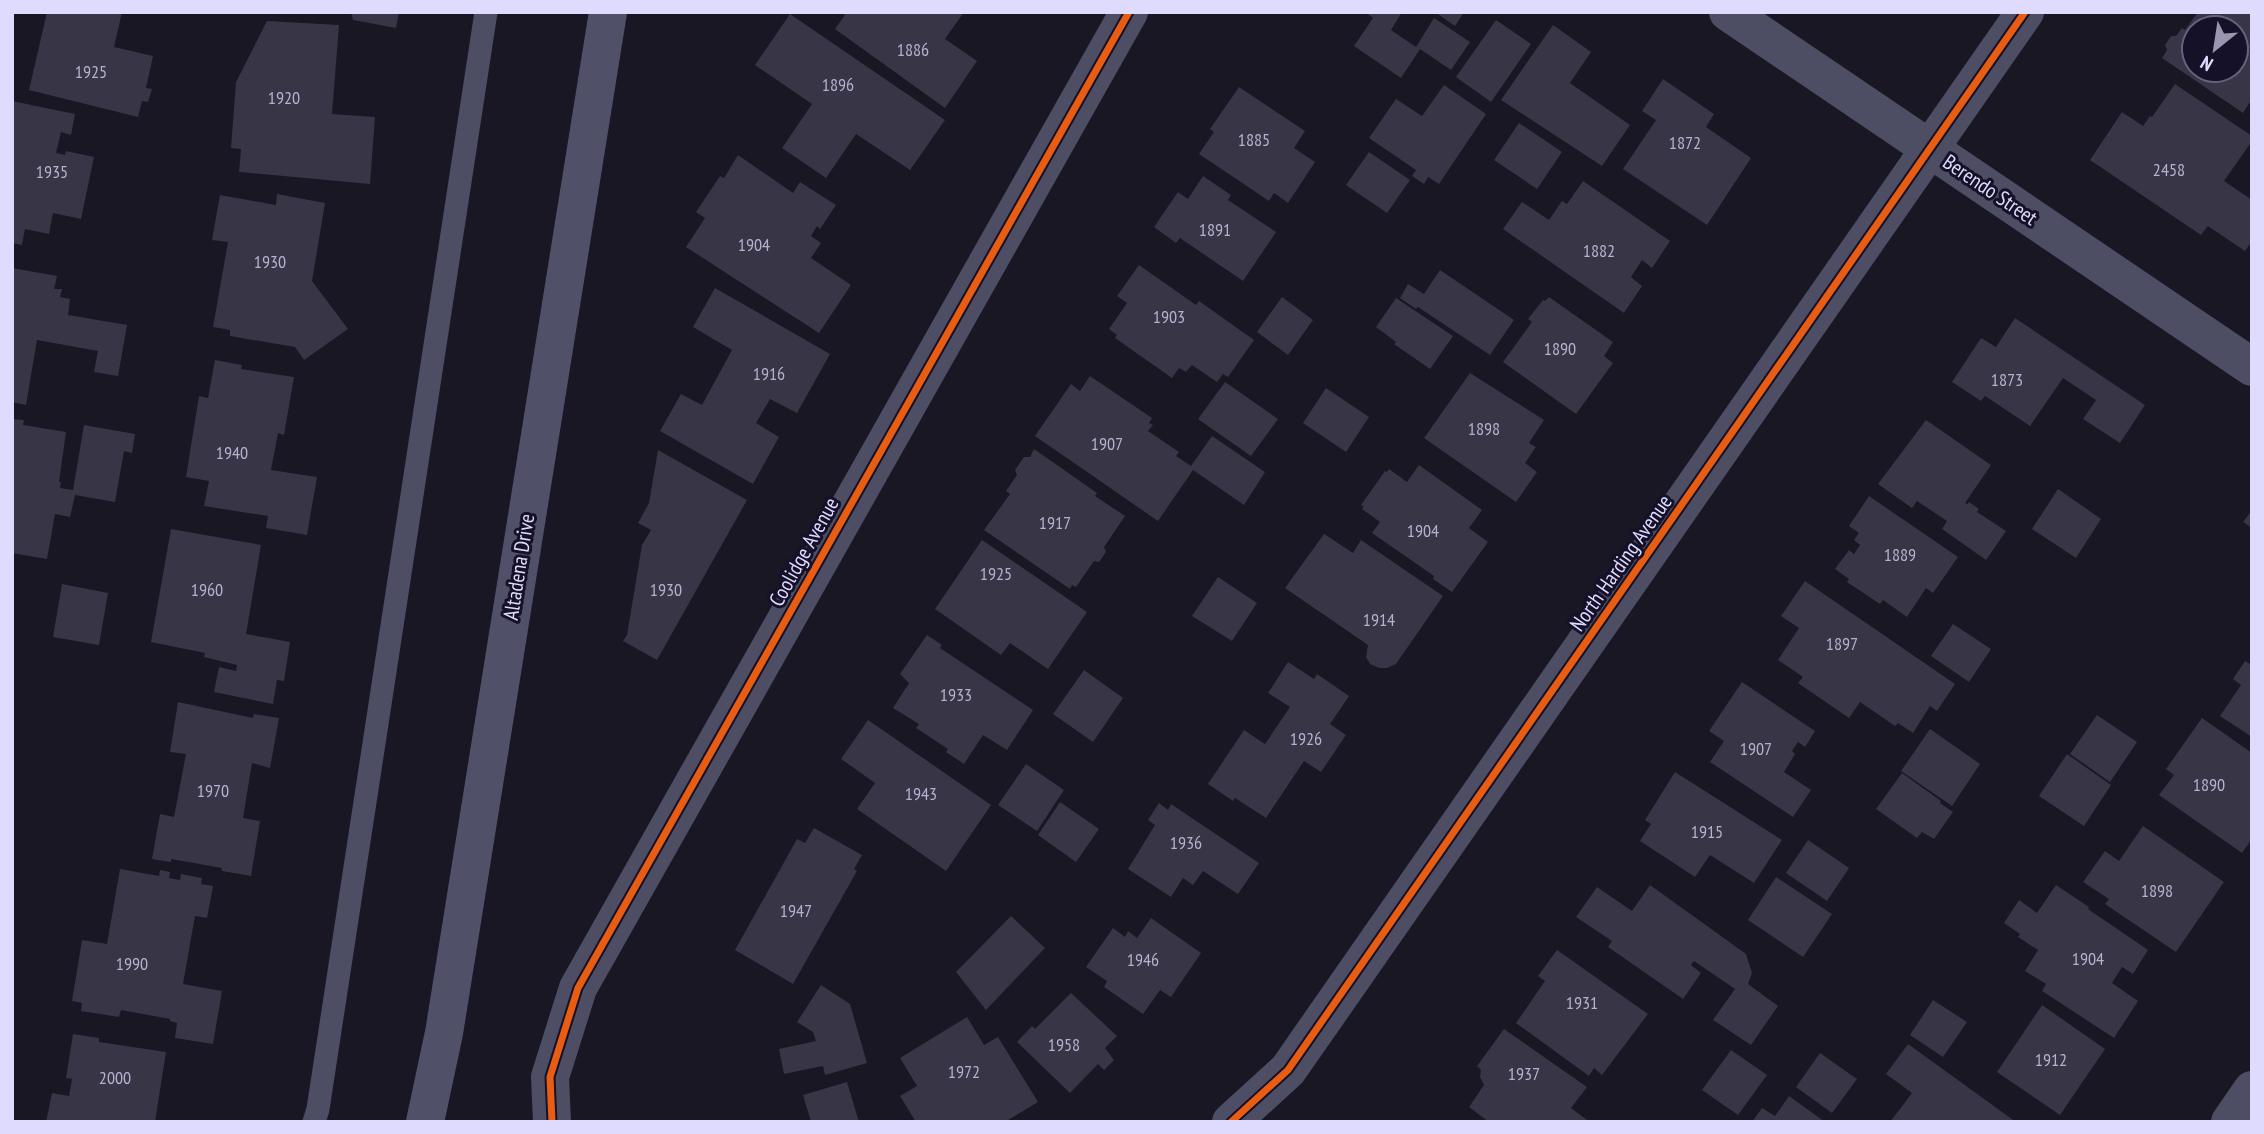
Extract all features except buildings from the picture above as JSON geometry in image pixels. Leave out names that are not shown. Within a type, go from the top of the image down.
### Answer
[{"type":"main road","name":"Altadena Drive","points":[[425,1122],[444,1033],[608,12]]},
{"type":"street","name":"Coolidge Avenue","points":[[552,1122],[550,1077],[578,988],[1129,12]]},
{"type":"street","name":"Berendo Street","points":[[1728,12],[2252,367]]},
{"type":"street","name":"North Harding Avenue","points":[[1231,1122],[1288,1070],[2025,12]]},
{"type":"street","points":[[2230,1122],[2252,1090]]},
{"type":"lane","points":[[314,1122],[318,1110],[486,12]]},
{"type":"cycle path","points":[[552,1122],[550,1077],[578,988],[1129,12]]},
{"type":"cycle path","points":[[1231,1122],[1288,1070],[2025,12]]}]
